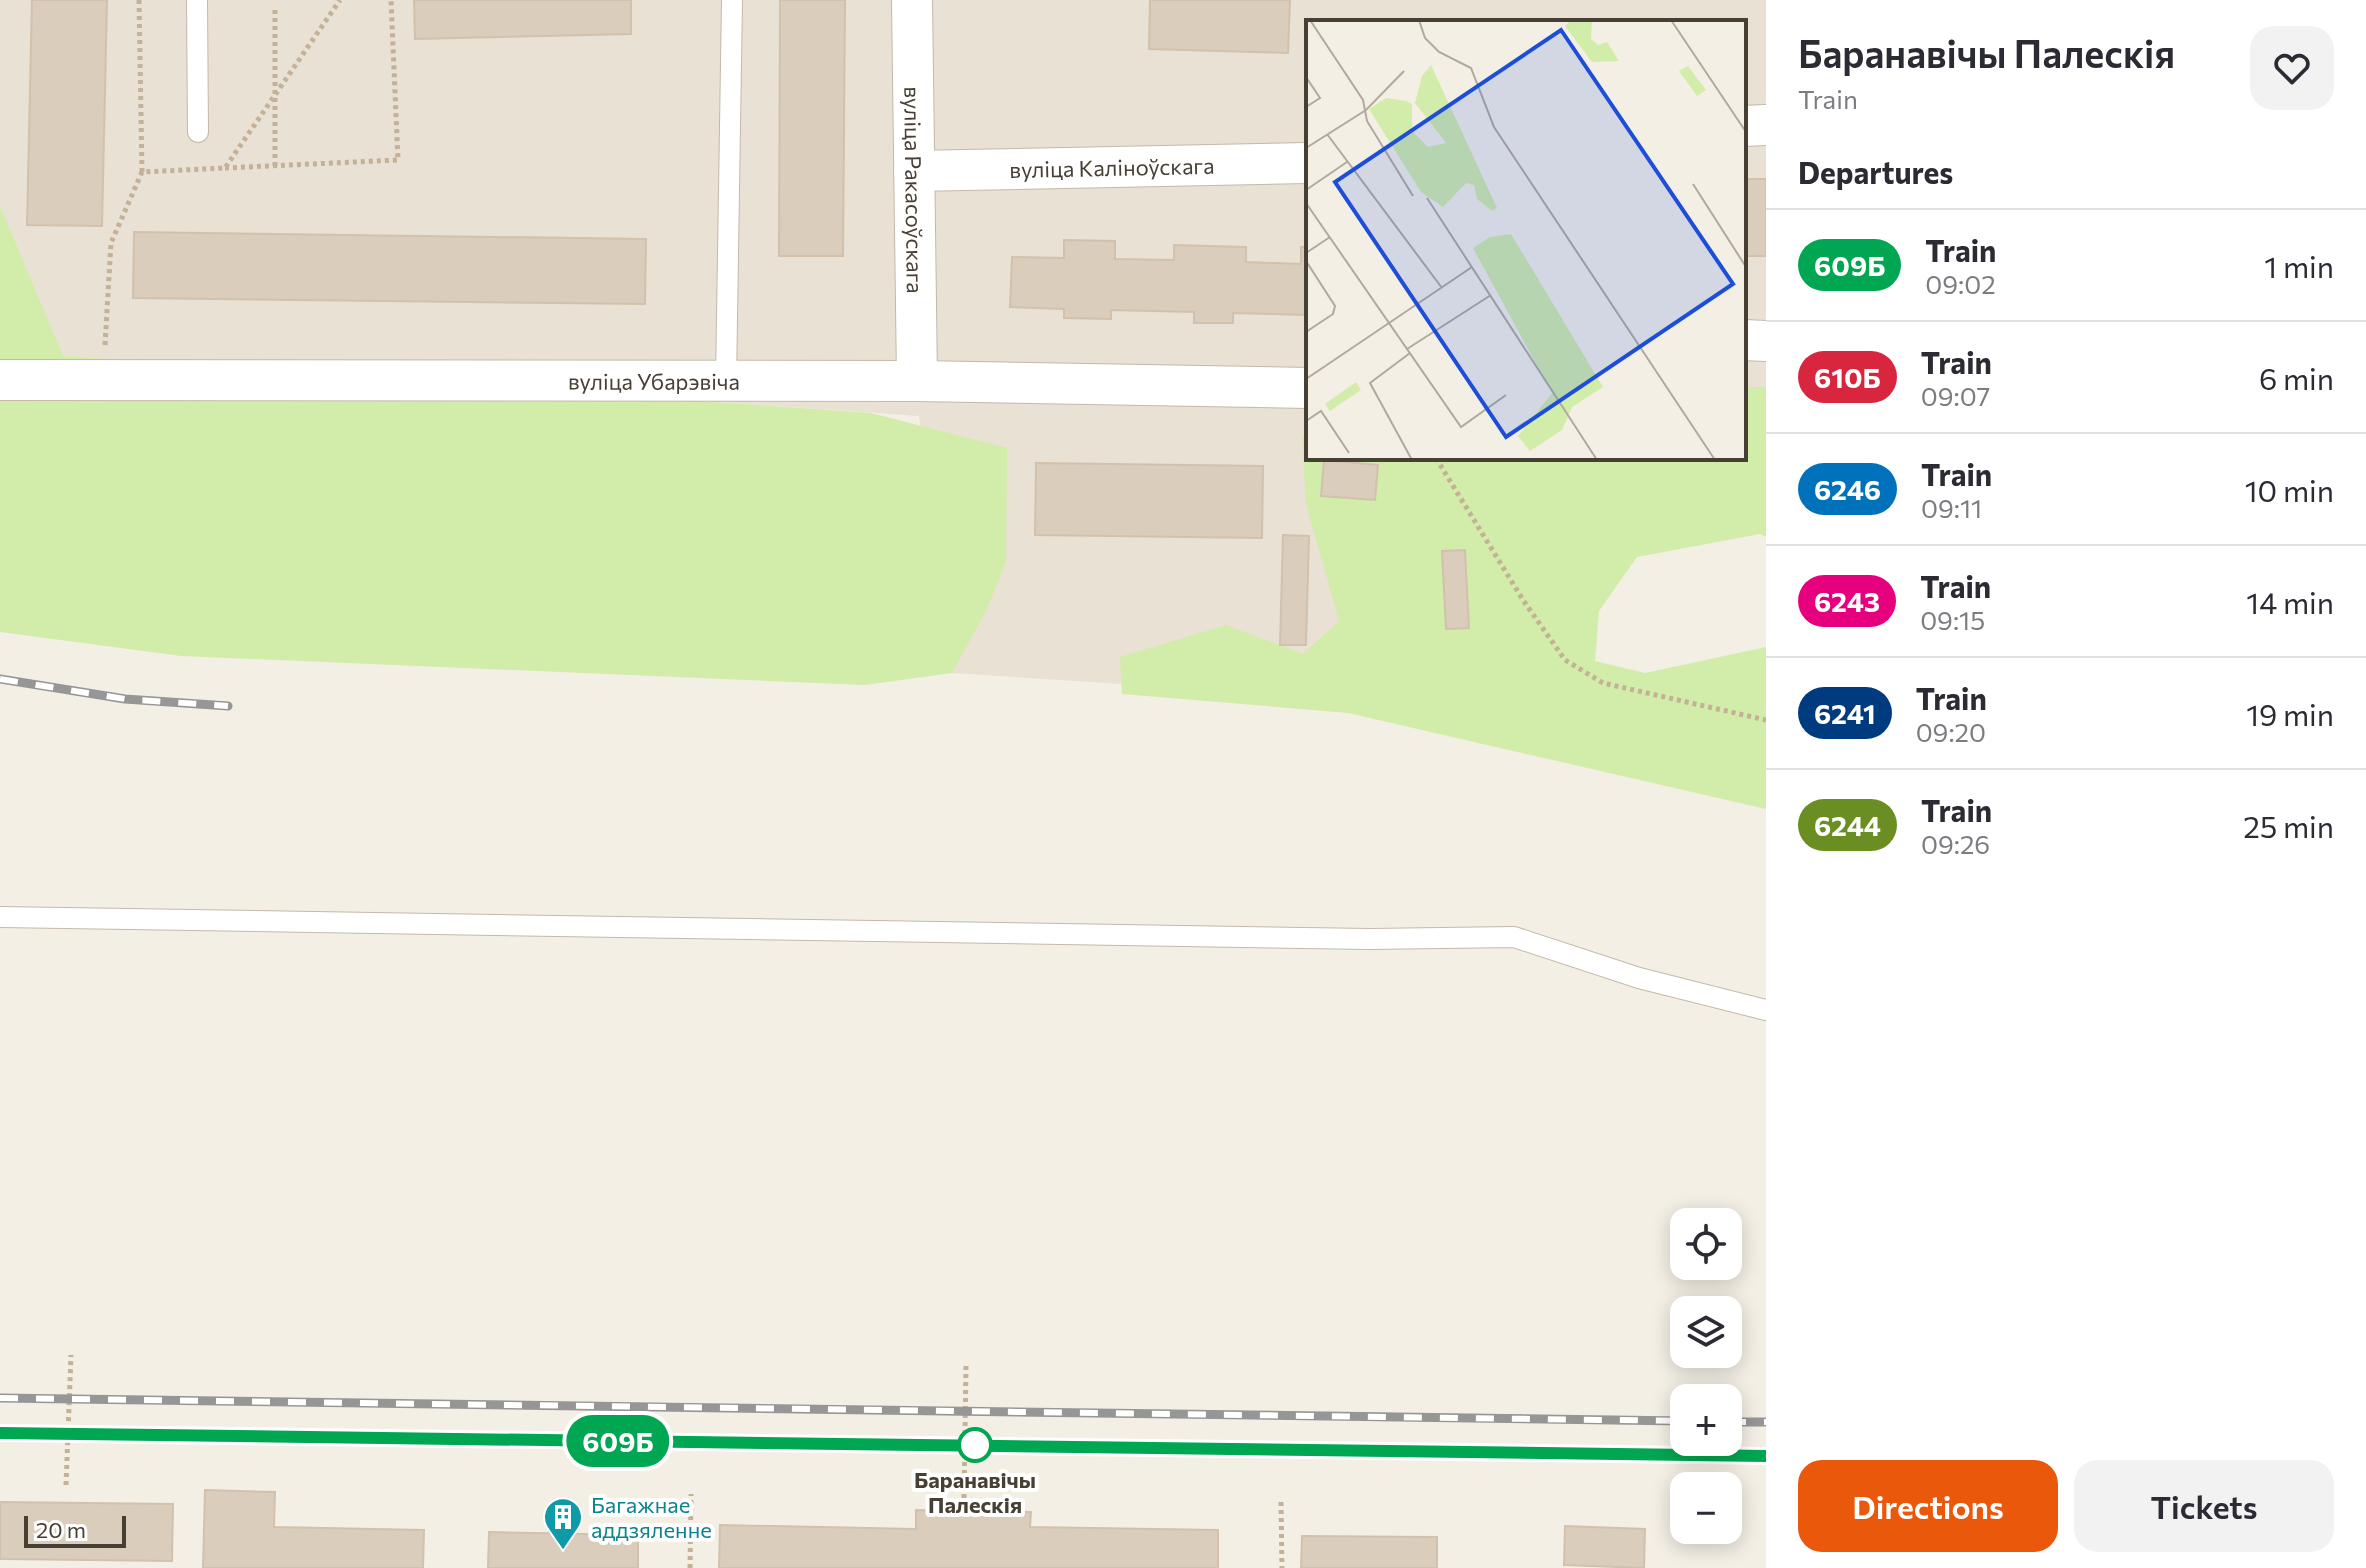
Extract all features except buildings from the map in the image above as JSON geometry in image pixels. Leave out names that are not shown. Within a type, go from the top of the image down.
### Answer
[{"type":"street","name":"вуліца Ракасоўскага","points":[[912,0],[917,381]]},
{"type":"street","points":[[1746,126],[1766,125]]},
{"type":"street","name":"вуліца Каліноўскага","points":[[914,171],[1306,163]]},
{"type":"street","points":[[1746,340],[1766,341]]},
{"type":"street","name":"вуліца Убарэвіча","points":[[0,380],[917,381],[1306,388]]},
{"type":"lane","points":[[197,0],[198,132]]},
{"type":"lane","points":[[726,382],[732,0]]},
{"type":"lane","points":[[0,917],[1338,939],[1514,937],[1639,978],[1766,1010]]},
{"type":"path","points":[[103,381],[111,243],[142,172],[139,0]]},
{"type":"path","points":[[225,168],[340,0]]},
{"type":"path","points":[[142,172],[398,160],[391,0]]},
{"type":"path","points":[[275,6],[275,166]]},
{"type":"path","points":[[1437,460],[1523,600],[1565,660],[1603,683],[1766,720]]},
{"type":"path","points":[[66,1485],[71,1355]]},
{"type":"path","points":[[964,1498],[966,1366]]},
{"type":"path","points":[[690,1568],[691,1494]]},
{"type":"path","points":[[1281,1502],[1282,1568]]},
{"type":"shaded area","points":[[0,0],[1766,0],[1766,407],[1746,408],[1746,20],[1306,20],[1306,460],[1310,460],[1508,709],[952,673],[919,416],[0,352]]},
{"type":"green space","points":[[0,206],[63,356],[871,413],[1007,448],[1006,562],[986,611],[952,673],[865,685],[181,656],[0,632]]},
{"type":"green space","points":[[1746,387],[1766,387],[1766,537],[1760,534],[1637,557],[1599,611],[1595,661],[1645,673],[1766,647],[1766,809],[1348,713],[1122,694],[1120,657],[1226,625],[1303,654],[1339,621],[1306,504],[1302,436],[1306,435],[1306,460],[1746,460]]},
{"type":"railway","points":[[0,679],[125,699],[228,706]]},
{"type":"railway","points":[[0,1398],[1670,1421]]},
{"type":"railway","points":[[1742,1422],[1766,1422]]},
{"type":"railway","points":[[0,1433],[1766,1456]]},
{"type":"train","name":"609Б","points":[[0,1433],[1766,1456]]},
{"type":"place","name":"Баранавічы Палескія","points":[[975,1445]]},
{"type":"place","name":"Багажнае аддзяленне","points":[[563,1551]]}]
